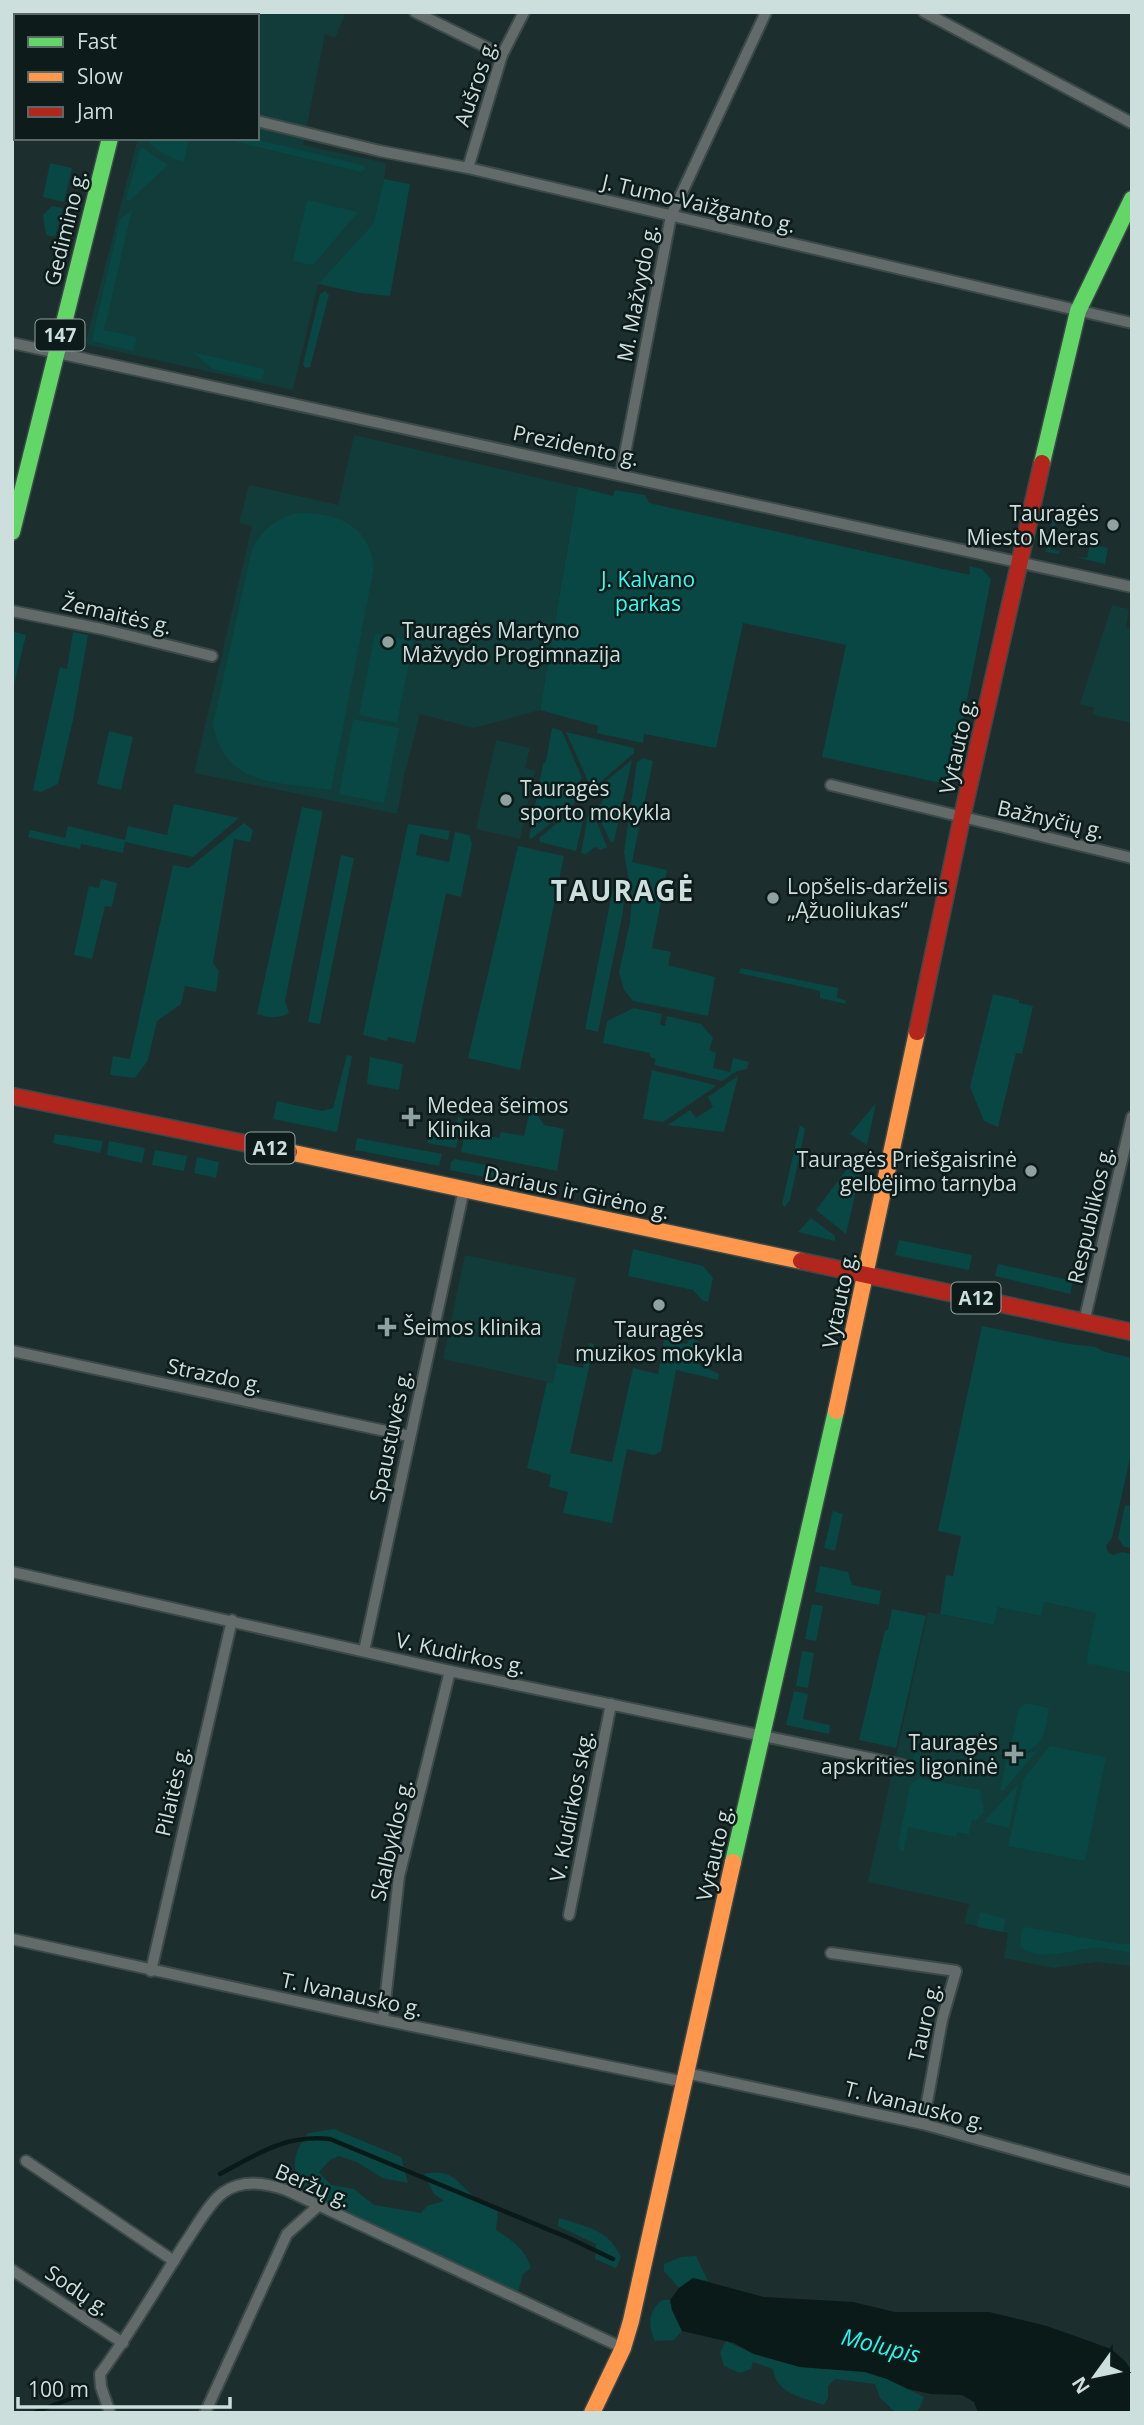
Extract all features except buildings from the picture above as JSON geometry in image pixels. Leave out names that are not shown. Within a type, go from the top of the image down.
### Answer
[{"type":"main road","name":"Gedimino g.","points":[[12,532],[109,140]]},
{"type":"main road","name":"Vytauto g.","points":[[592,2413],[623,2348],[867,1275],[962,817],[1078,311],[1132,199]]},
{"type":"main road","name":"Dariaus ir Girėno g.","points":[[12,1096],[464,1189],[1132,1332]]},
{"type":"street","points":[[415,12],[502,55]]},
{"type":"street","name":"Aušros g.","points":[[468,168],[502,55],[524,12]]},
{"type":"street","name":"M. Mažvydo g.","points":[[621,474],[671,216],[766,12]]},
{"type":"street","points":[[924,12],[1132,123]]},
{"type":"street","name":"J. Tumo-Vaižganto g.","points":[[259,121],[1132,323]]},
{"type":"street","name":"Prezidento g.","points":[[12,343],[1132,586]]},
{"type":"street","name":"Žemaitės g.","points":[[12,611],[102,629],[212,656]]},
{"type":"street","name":"Bažnyčių g.","points":[[831,785],[1132,858]]},
{"type":"street","name":"Respublikos g.","points":[[1084,1322],[1132,1118]]},
{"type":"street","name":"Spaustuvės g.","points":[[364,1651],[464,1189]]},
{"type":"street","name":"Strazdo g.","points":[[12,1351],[409,1436]]},
{"type":"street","name":"V. Kudirkos g.","points":[[12,1572],[450,1671],[903,1765]]},
{"type":"street","name":"Pilaitės g.","points":[[151,1971],[232,1620]]},
{"type":"street","name":"Skalbyklos g.","points":[[383,2020],[399,1876],[450,1671]]},
{"type":"street","name":"V. Kudirkos skg.","points":[[569,1915],[611,1704]]},
{"type":"street","name":"T. Ivanausko g.","points":[[12,1939],[383,2020],[923,2124],[1132,2182]]},
{"type":"street","name":"Tauro g.","points":[[831,1953],[956,1971],[937,2045],[923,2124]]},
{"type":"street","points":[[26,2161],[174,2260]]},
{"type":"street","name":"Beržų g.","points":[[110,2413],[101,2387],[100,2374],[222,2192],[239,2185],[270,2185],[623,2348]]},
{"type":"street","points":[[205,2413],[287,2234],[317,2207]]},
{"type":"street","name":"Sodų g.","points":[[12,2270],[122,2343]]},
{"type":"shaded area","points":[[346,12],[335,38],[325,34],[303,145],[386,163],[384,179],[373,224],[318,284],[293,390],[88,345],[86,341],[137,140],[259,140],[259,14],[182,14]]},
{"type":"shaded area","name":"Tauragės Martyno Mažvydo Progimnazija","points":[[354,435],[578,487],[540,710],[474,728],[420,714],[397,814],[194,773],[252,526],[239,523],[249,485],[338,505]]},
{"type":"shaded area","points":[[1112,605],[1129,609],[1126,627],[1132,629],[1132,723],[1093,715],[1094,708],[1080,704]]},
{"type":"shaded area","name":"Tauragės sporto mokykla","points":[[496,740],[530,748],[525,768],[535,771],[520,839],[476,829]]},
{"type":"shaded area","points":[[465,1255],[576,1278],[553,1383],[443,1359]]},
{"type":"shaded area","name":"Tauragės apskrities ligoninė","points":[[1044,1602],[1132,1619],[1132,1966],[1096,1962],[1053,1968],[1004,1958],[1008,1933],[964,1923],[969,1904],[868,1882],[928,1612],[994,1625],[998,1606],[1040,1616]]},
{"type":"green space","points":[[147,140],[189,140],[184,162]]},
{"type":"green space","points":[[259,140],[362,165],[366,169],[362,172],[237,142]]},
{"type":"green space","points":[[143,148],[168,165],[129,201],[126,199],[140,149]]},
{"type":"green space","points":[[50,163],[72,168],[64,202],[43,197]]},
{"type":"green space","points":[[384,179],[410,184],[390,296],[318,284],[373,224]]},
{"type":"green space","points":[[307,200],[358,212],[313,265],[293,261]]},
{"type":"green space","points":[[52,206],[63,208],[55,237],[46,235],[43,215]]},
{"type":"green space","points":[[132,210],[104,330],[137,337],[133,351],[92,341],[120,219]]},
{"type":"green space","points":[[325,291],[329,295],[310,367],[305,368],[303,364],[320,294]]},
{"type":"green space","points":[[192,352],[265,369],[262,380],[213,369]]},
{"type":"green space","name":"J. Kalvano parkas","points":[[578,487],[613,496],[615,490],[645,495],[649,503],[970,575],[969,566],[982,569],[991,579],[950,785],[822,757],[846,645],[743,623],[716,748],[644,734],[643,743],[597,733],[598,726],[540,710]]},
{"type":"green space","points":[[1055,507],[1087,513],[1085,522],[1057,516],[1050,549],[1060,551],[1059,554],[1046,552]]},
{"type":"green space","points":[[297,513],[337,518],[358,531],[371,552],[374,567],[331,790],[274,782],[242,771],[229,760],[219,745],[213,724],[252,550],[270,526]]},
{"type":"green space","points":[[1090,544],[1108,548],[1105,564],[1075,557],[1087,558]]},
{"type":"green space","points":[[14,632],[26,635],[12,693],[12,639]]},
{"type":"green space","points":[[73,632],[88,635],[73,720],[58,784],[41,792],[33,790],[60,667],[67,669]]},
{"type":"green space","points":[[375,633],[413,641],[397,723],[359,715]]},
{"type":"green space","points":[[353,719],[399,728],[384,803],[339,794]]},
{"type":"green space","points":[[552,728],[562,731],[582,778],[577,784],[574,804],[531,839],[529,838],[543,764],[546,761]]},
{"type":"green space","points":[[109,731],[133,737],[121,790],[97,784]]},
{"type":"green space","points":[[566,732],[634,748],[634,753],[598,784],[588,781]]},
{"type":"green space","points":[[643,758],[653,761],[632,862],[667,870],[652,948],[671,952],[668,965],[715,977],[708,1016],[633,1001],[624,990],[619,972],[632,899],[624,852],[637,762]]},
{"type":"green space","points":[[632,760],[614,841],[611,843],[595,809],[605,795],[601,785]]},
{"type":"green space","points":[[174,804],[239,818],[193,857],[125,842],[123,853],[81,844],[80,849],[28,837],[30,830],[65,838],[68,826],[125,840],[128,826],[167,835]]},
{"type":"green space","points":[[302,807],[322,811],[322,815],[285,1001],[289,1013],[270,1017],[257,1014]]},
{"type":"green space","points":[[577,807],[585,812],[576,851],[540,842],[539,838]]},
{"type":"green space","points":[[589,810],[592,810],[607,847],[601,850],[595,847],[586,854],[581,853]]},
{"type":"green space","points":[[244,823],[253,830],[250,842],[234,839],[213,963],[219,971],[216,992],[185,986],[181,1004],[157,1021],[148,1060],[135,1078],[110,1075],[113,1056],[130,1059],[173,865],[189,868]]},
{"type":"green space","points":[[408,824],[450,831],[448,840],[420,834],[416,855],[449,862],[455,832],[469,835],[472,844],[461,897],[446,893],[415,1043],[388,1037],[387,1041],[363,1035]]},
{"type":"green space","points":[[518,846],[564,856],[520,1070],[468,1058]]},
{"type":"green space","points":[[341,855],[354,858],[320,1024],[308,1022]]},
{"type":"green space","points":[[615,878],[624,897],[623,912],[598,1032],[585,1029]]},
{"type":"green space","points":[[101,879],[117,883],[112,907],[105,906],[92,959],[74,955],[89,886],[99,888]]},
{"type":"green space","points":[[741,968],[838,988],[837,998],[845,1000],[846,1004],[820,998],[820,991],[739,973]]},
{"type":"green space","points":[[993,994],[1033,1006],[1022,1054],[1016,1053],[998,1127],[984,1121],[970,1087]]},
{"type":"green space","points":[[634,1008],[662,1014],[660,1024],[665,1026],[667,1016],[701,1024],[713,1038],[709,1050],[716,1053],[713,1068],[730,1072],[733,1058],[749,1062],[747,1069],[737,1071],[722,1081],[654,1065],[656,1059],[650,1057],[650,1053],[603,1043],[607,1021]]},
{"type":"green space","points":[[347,1055],[352,1056],[337,1132],[273,1119],[277,1101],[322,1111],[333,1108]]},
{"type":"green space","points":[[370,1057],[403,1064],[399,1090],[367,1084]]},
{"type":"green space","points":[[652,1070],[715,1087],[663,1122],[643,1119]]},
{"type":"green space","points":[[738,1076],[724,1132],[668,1125],[690,1110],[696,1118],[713,1107],[708,1097]]},
{"type":"green space","points":[[533,1097],[538,1098],[536,1113],[544,1125],[564,1129],[557,1171],[461,1152],[465,1131],[499,1138],[501,1132],[524,1136]]},
{"type":"green space","points":[[876,1103],[867,1145],[850,1134]]},
{"type":"green space","points":[[458,1117],[462,1118],[456,1148],[427,1143],[429,1134],[453,1139]]},
{"type":"green space","points":[[800,1125],[805,1129],[790,1200],[785,1207],[782,1204]]},
{"type":"green space","points":[[55,1134],[103,1141],[100,1153],[53,1143]]},
{"type":"green space","points":[[357,1138],[442,1154],[439,1166],[355,1150]]},
{"type":"green space","points":[[109,1141],[145,1148],[142,1163],[107,1155]]},
{"type":"green space","points":[[155,1150],[187,1156],[184,1171],[152,1165]]},
{"type":"green space","points":[[197,1157],[219,1162],[216,1178],[194,1173]]},
{"type":"green space","points":[[455,1159],[502,1168],[500,1180],[450,1170],[451,1162]]},
{"type":"green space","points":[[850,1165],[860,1174],[846,1234],[816,1210]]},
{"type":"green space","points":[[811,1218],[835,1236],[835,1241],[798,1232]]},
{"type":"green space","points":[[899,1240],[972,1255],[969,1270],[895,1255]]},
{"type":"green space","points":[[633,1249],[703,1266],[713,1278],[708,1302],[702,1300],[693,1290],[628,1276]]},
{"type":"green space","points":[[998,1264],[1073,1281],[1070,1294],[995,1276]]},
{"type":"green space","points":[[982,1326],[1096,1347],[1132,1358],[1132,1450],[1112,1538],[1106,1546],[1108,1552],[1113,1555],[1122,1552],[1132,1554],[1132,1673],[1086,1663],[1096,1613],[1044,1602],[1041,1616],[998,1607],[994,1625],[940,1614],[946,1575],[953,1576],[961,1536],[938,1531]]},
{"type":"green space","points":[[689,1337],[699,1342],[695,1361],[719,1374],[718,1380],[676,1370],[661,1451],[654,1455],[627,1449],[612,1523],[563,1513],[568,1492],[549,1487],[551,1475],[527,1468],[547,1382],[553,1383],[557,1363],[583,1368],[589,1343],[594,1344],[570,1453],[612,1462],[633,1368],[658,1374],[664,1340],[687,1344]]},
{"type":"green space","points":[[1125,1505],[1132,1506],[1132,1548],[1124,1547],[1118,1538]]},
{"type":"green space","points":[[833,1511],[843,1514],[835,1551],[824,1548]]},
{"type":"green space","points":[[820,1566],[848,1572],[852,1585],[881,1591],[879,1605],[815,1592]]},
{"type":"green space","points":[[812,1604],[823,1606],[816,1641],[805,1639]]},
{"type":"green space","points":[[892,1609],[926,1616],[896,1748],[859,1740]]},
{"type":"green space","points":[[802,1651],[814,1653],[808,1688],[796,1686]]},
{"type":"green space","points":[[794,1691],[808,1694],[803,1719],[830,1725],[829,1734],[786,1725]]},
{"type":"green space","points":[[1026,1703],[1049,1708],[1043,1737],[1029,1750],[1008,1758],[1019,1709]]},
{"type":"green space","points":[[1050,1746],[1106,1757],[1085,1861],[1008,1846],[1024,1778]]},
{"type":"green space","points":[[1038,1750],[1003,1791],[1000,1790],[1006,1761]]},
{"type":"green space","points":[[915,1754],[979,1768],[978,1774],[913,1761]]},
{"type":"green space","points":[[919,1778],[980,1790],[984,1812],[976,1821],[972,1820],[969,1834],[957,1832],[956,1837],[908,1827],[904,1851],[900,1850],[898,1846],[910,1785]]},
{"type":"green space","points":[[1018,1784],[1009,1828],[984,1822]]},
{"type":"green space","points":[[980,1912],[1006,1919],[1003,1932],[977,1927]]},
{"type":"green space","points":[[1026,1927],[1132,1944],[1132,1953],[1097,1948],[1036,1954],[1020,1946],[1022,1929]]},
{"type":"green space","points":[[334,2129],[401,2157],[408,2183],[382,2178],[357,2162],[339,2156],[330,2160],[319,2172],[331,2185],[354,2189],[374,2205],[421,2213],[427,2206],[444,2201],[434,2194],[424,2174],[442,2173],[455,2179],[478,2200],[498,2212],[496,2230],[518,2246],[531,2268],[523,2274],[518,2292],[387,2234],[351,2214],[339,2203],[317,2199],[299,2187],[295,2158],[303,2140],[308,2133]]},
{"type":"green space","points":[[559,2218],[596,2230],[610,2240],[621,2257],[616,2268],[595,2259],[596,2244],[558,2226]]},
{"type":"green space","points":[[696,2256],[708,2281],[693,2278],[679,2288],[664,2271],[664,2264],[681,2257]]},
{"type":"green space","points":[[662,2300],[670,2300],[682,2331],[674,2340],[655,2341],[653,2335],[650,2324],[652,2314]]},
{"type":"green space","points":[[726,2341],[754,2354],[800,2367],[865,2372],[887,2379],[924,2397],[918,2411],[896,2413],[880,2398],[875,2384],[835,2379],[828,2386],[828,2398],[824,2405],[785,2389],[779,2384],[773,2369],[753,2362],[751,2369],[740,2373],[724,2366],[720,2352]]},
{"type":"water","points":[[693,2278],[764,2297],[853,2302],[895,2312],[989,2312],[1047,2326],[1111,2349],[1125,2361],[1132,2371],[1132,2413],[978,2413],[974,2402],[962,2395],[931,2394],[908,2389],[865,2372],[800,2367],[754,2354],[734,2343],[682,2331],[670,2300],[679,2288]]},
{"type":"waterway","name":"Molupis","points":[[220,2174],[272,2147],[299,2140],[330,2139],[569,2238],[613,2259]]},
{"type":"waterway","name":"Molupis","points":[[33,2413],[75,2397]]},
{"type":"traffic: fast","points":[[12,532],[110,140]]},
{"type":"traffic: fast","points":[[1042,463],[1078,311],[1132,199]]},
{"type":"traffic: fast","points":[[733,1862],[836,1411]]},
{"type":"traffic: slow","points":[[836,1411],[917,1032]]},
{"type":"traffic: slow","points":[[289,1152],[801,1261]]},
{"type":"traffic: slow","points":[[592,2413],[623,2348],[631,2321],[733,1862]]},
{"type":"traffic: jam","points":[[917,1032],[962,817],[1042,463]]},
{"type":"traffic: jam","points":[[12,1096],[289,1152]]},
{"type":"traffic: jam","points":[[801,1261],[1132,1332]]},
{"type":"place","name":"Tauragės Miesto Meras","points":[[1113,525]]},
{"type":"place","name":"Tauragės Martyno Mažvydo Progimnazija","points":[[388,642]]},
{"type":"place","name":"Tauragės sporto mokykla","points":[[506,800]]},
{"type":"place","name":"Lopšelis-darželis „Ąžuoliukas“","points":[[773,898]]},
{"type":"place","name":"Medea šeimos Klinika","points":[[411,1117]]},
{"type":"place","name":"Tauragės Priešgaisrinė gelbėjimo tarnyba","points":[[1031,1171]]},
{"type":"place","name":"Tauragės muzikos mokykla","points":[[659,1305]]},
{"type":"place","name":"Šeimos klinika","points":[[387,1327]]},
{"type":"place","name":"Tauragės apskrities ligoninė","points":[[1014,1754]]},
{"type":"district","name":"TAURAGĖ","points":[[623,890]]}]
